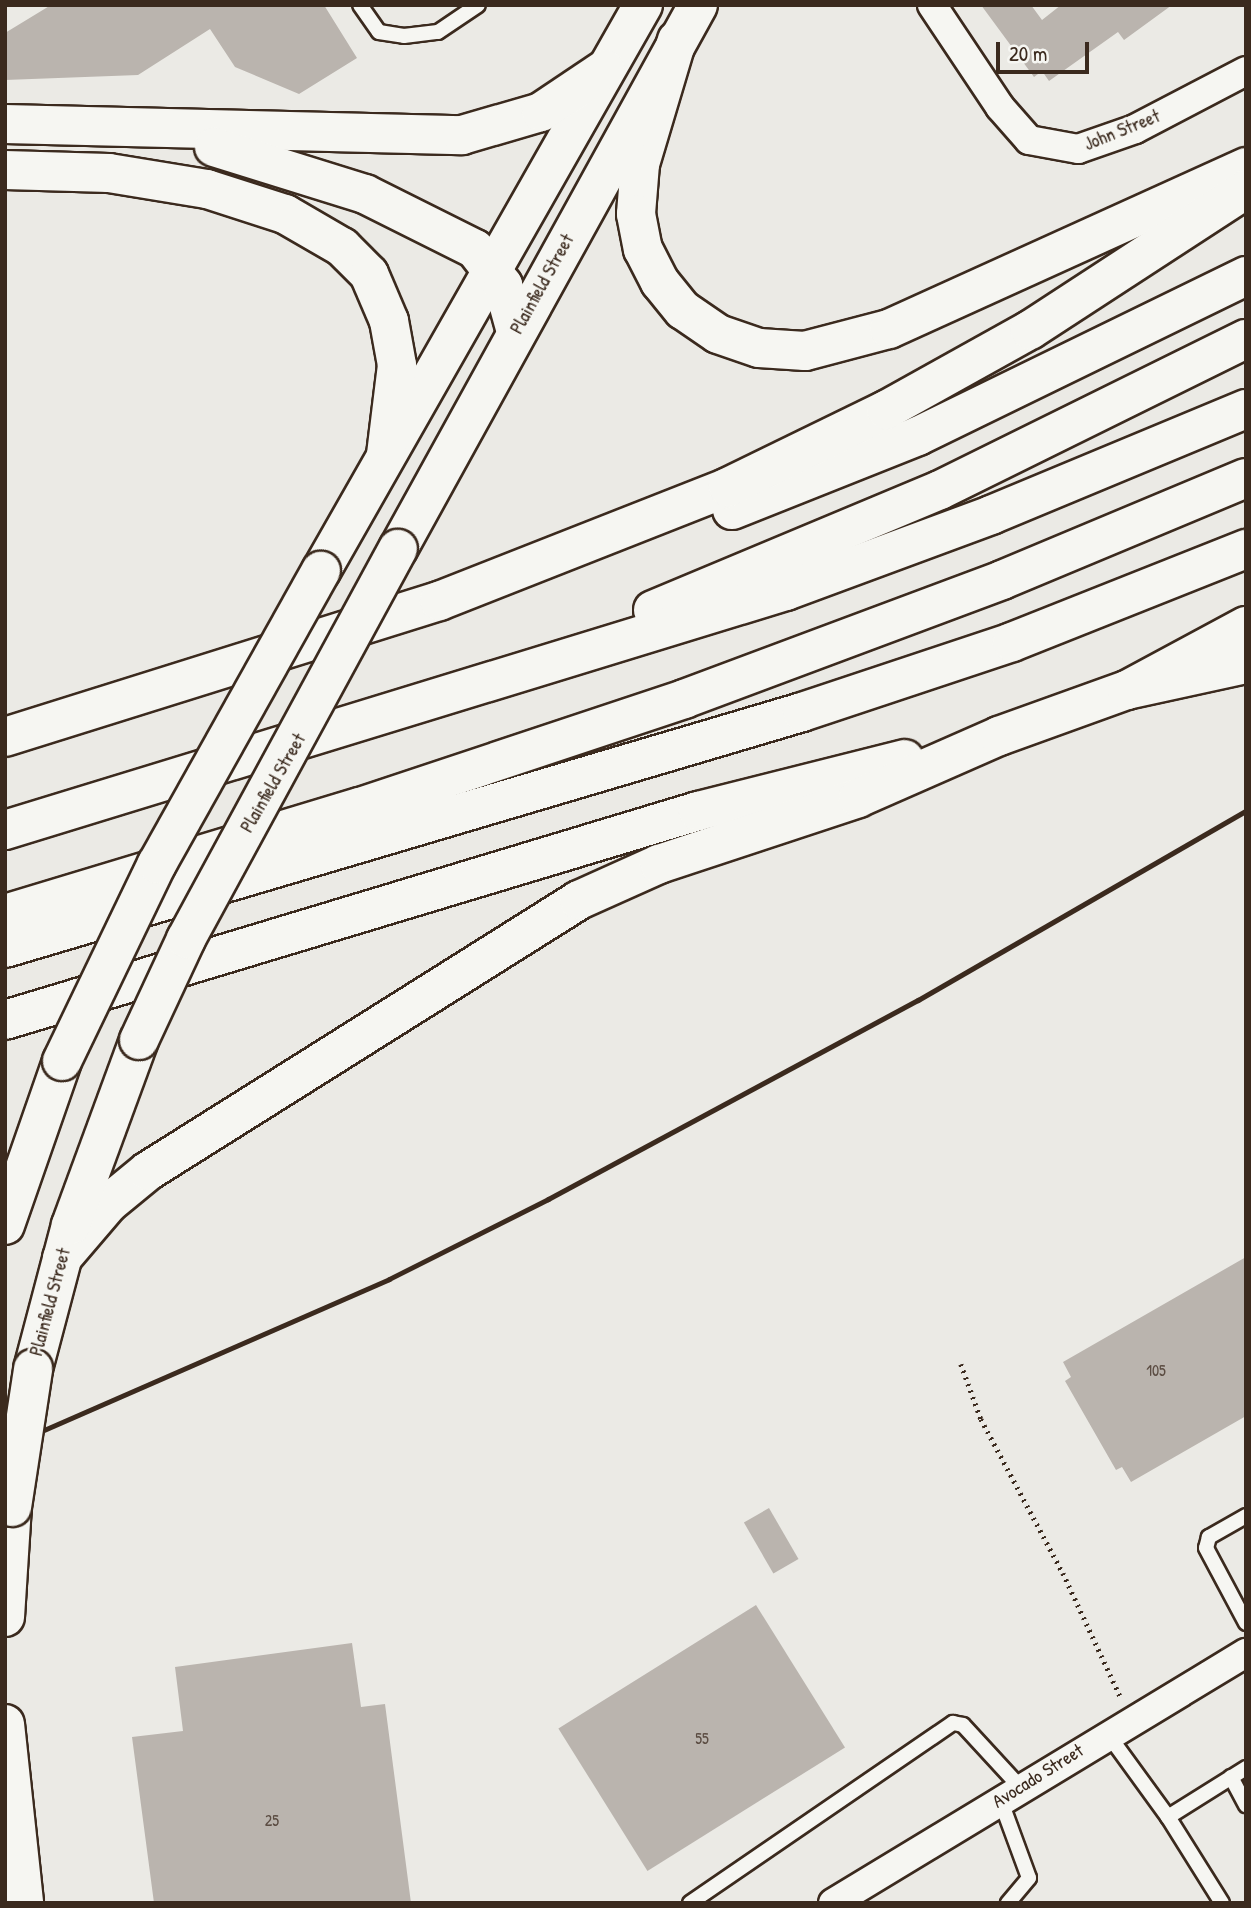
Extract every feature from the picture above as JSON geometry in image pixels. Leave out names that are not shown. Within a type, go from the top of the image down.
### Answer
[{"type":"main road","points":[[5,1225],[61,1061],[157,864],[491,264],[643,5]]},
{"type":"main road","name":"Plainfield Street","points":[[5,1617],[12,1507],[33,1370],[62,1258],[139,1040],[186,939],[516,332],[698,5]]},
{"type":"main road","points":[[677,40],[640,163],[636,214],[643,249],[660,282],[683,310],[718,334],[759,348],[805,351],[889,329],[1246,167]]},
{"type":"main road","points":[[5,124],[462,135],[541,112],[605,69]]},
{"type":"main road","points":[[127,127],[256,158],[342,186],[454,236],[491,264],[516,332]]},
{"type":"main road","points":[[5,170],[109,173],[207,189],[285,214],[342,247],[369,274],[389,321],[397,365],[386,454]]},
{"type":"main road","points":[[528,569],[716,492],[886,410],[1030,330],[1246,190]]},
{"type":"main road","points":[[5,737],[528,569],[711,517],[858,462],[1035,382],[1246,275]]},
{"type":"main road","points":[[454,691],[886,514],[1246,339]]},
{"type":"main road","points":[[5,830],[810,583],[1246,409]]},
{"type":"main road","points":[[5,914],[373,803],[684,699],[1002,580],[1246,478]]},
{"type":"main road","points":[[5,948],[802,712],[1012,642],[1246,549]]},
{"type":"main road","points":[[1127,690],[1246,626]]},
{"type":"main road","points":[[62,1258],[109,1203],[148,1171],[536,924],[659,864],[858,798],[999,736],[1127,690],[1246,664]]},
{"type":"main road","points":[[5,722],[108,706]]},
{"type":"main road","points":[[5,1020],[698,811],[999,736]]},
{"type":"main road","points":[[5,1724],[24,1903]]},
{"type":"street","name":"John Street","points":[[932,5],[1000,107],[1029,140],[1078,149],[1135,129],[1246,71]]},
{"type":"street","name":"Avocado Street","points":[[833,1903],[868,1894],[1010,1793],[1131,1719],[1244,1658]]},
{"type":"lane","points":[[360,5],[379,32],[404,36],[438,32],[478,5]]},
{"type":"lane","points":[[1246,1516],[1209,1537],[1206,1548],[1246,1623]]},
{"type":"lane","points":[[690,1903],[953,1723],[962,1725],[1010,1793],[1029,1878],[1008,1903]]},
{"type":"lane","points":[[1107,1733],[1168,1816],[1222,1903]]},
{"type":"lane","points":[[1168,1816],[1246,1768]]},
{"type":"lane","points":[[1231,1777],[1246,1805]]},
{"type":"path","points":[[961,1363],[981,1419],[1063,1573],[1131,1719]]},
{"type":"building","points":[[51,5],[324,5],[357,58],[299,94],[235,67],[210,29],[138,75],[5,80],[5,33]]},
{"type":"building","points":[[981,5],[1031,5],[1042,20],[1061,5],[1172,5],[1124,40],[1118,32],[1049,81],[1042,71],[1034,77]]},
{"type":"building","points":[[1246,1257],[1246,1416],[1131,1482],[1122,1467],[1116,1470],[1065,1381],[1071,1377],[1063,1362]]},
{"type":"building","points":[[769,1508],[798,1559],[773,1574],[744,1522]]},
{"type":"building","points":[[756,1605],[845,1747],[647,1871],[558,1728]]},
{"type":"building","points":[[352,1643],[361,1707],[385,1704],[411,1903],[154,1903],[132,1737],[183,1731],[175,1667]]},
{"type":"railway","points":[[5,1447],[389,1279],[548,1199],[918,1000],[1246,811]]}]
